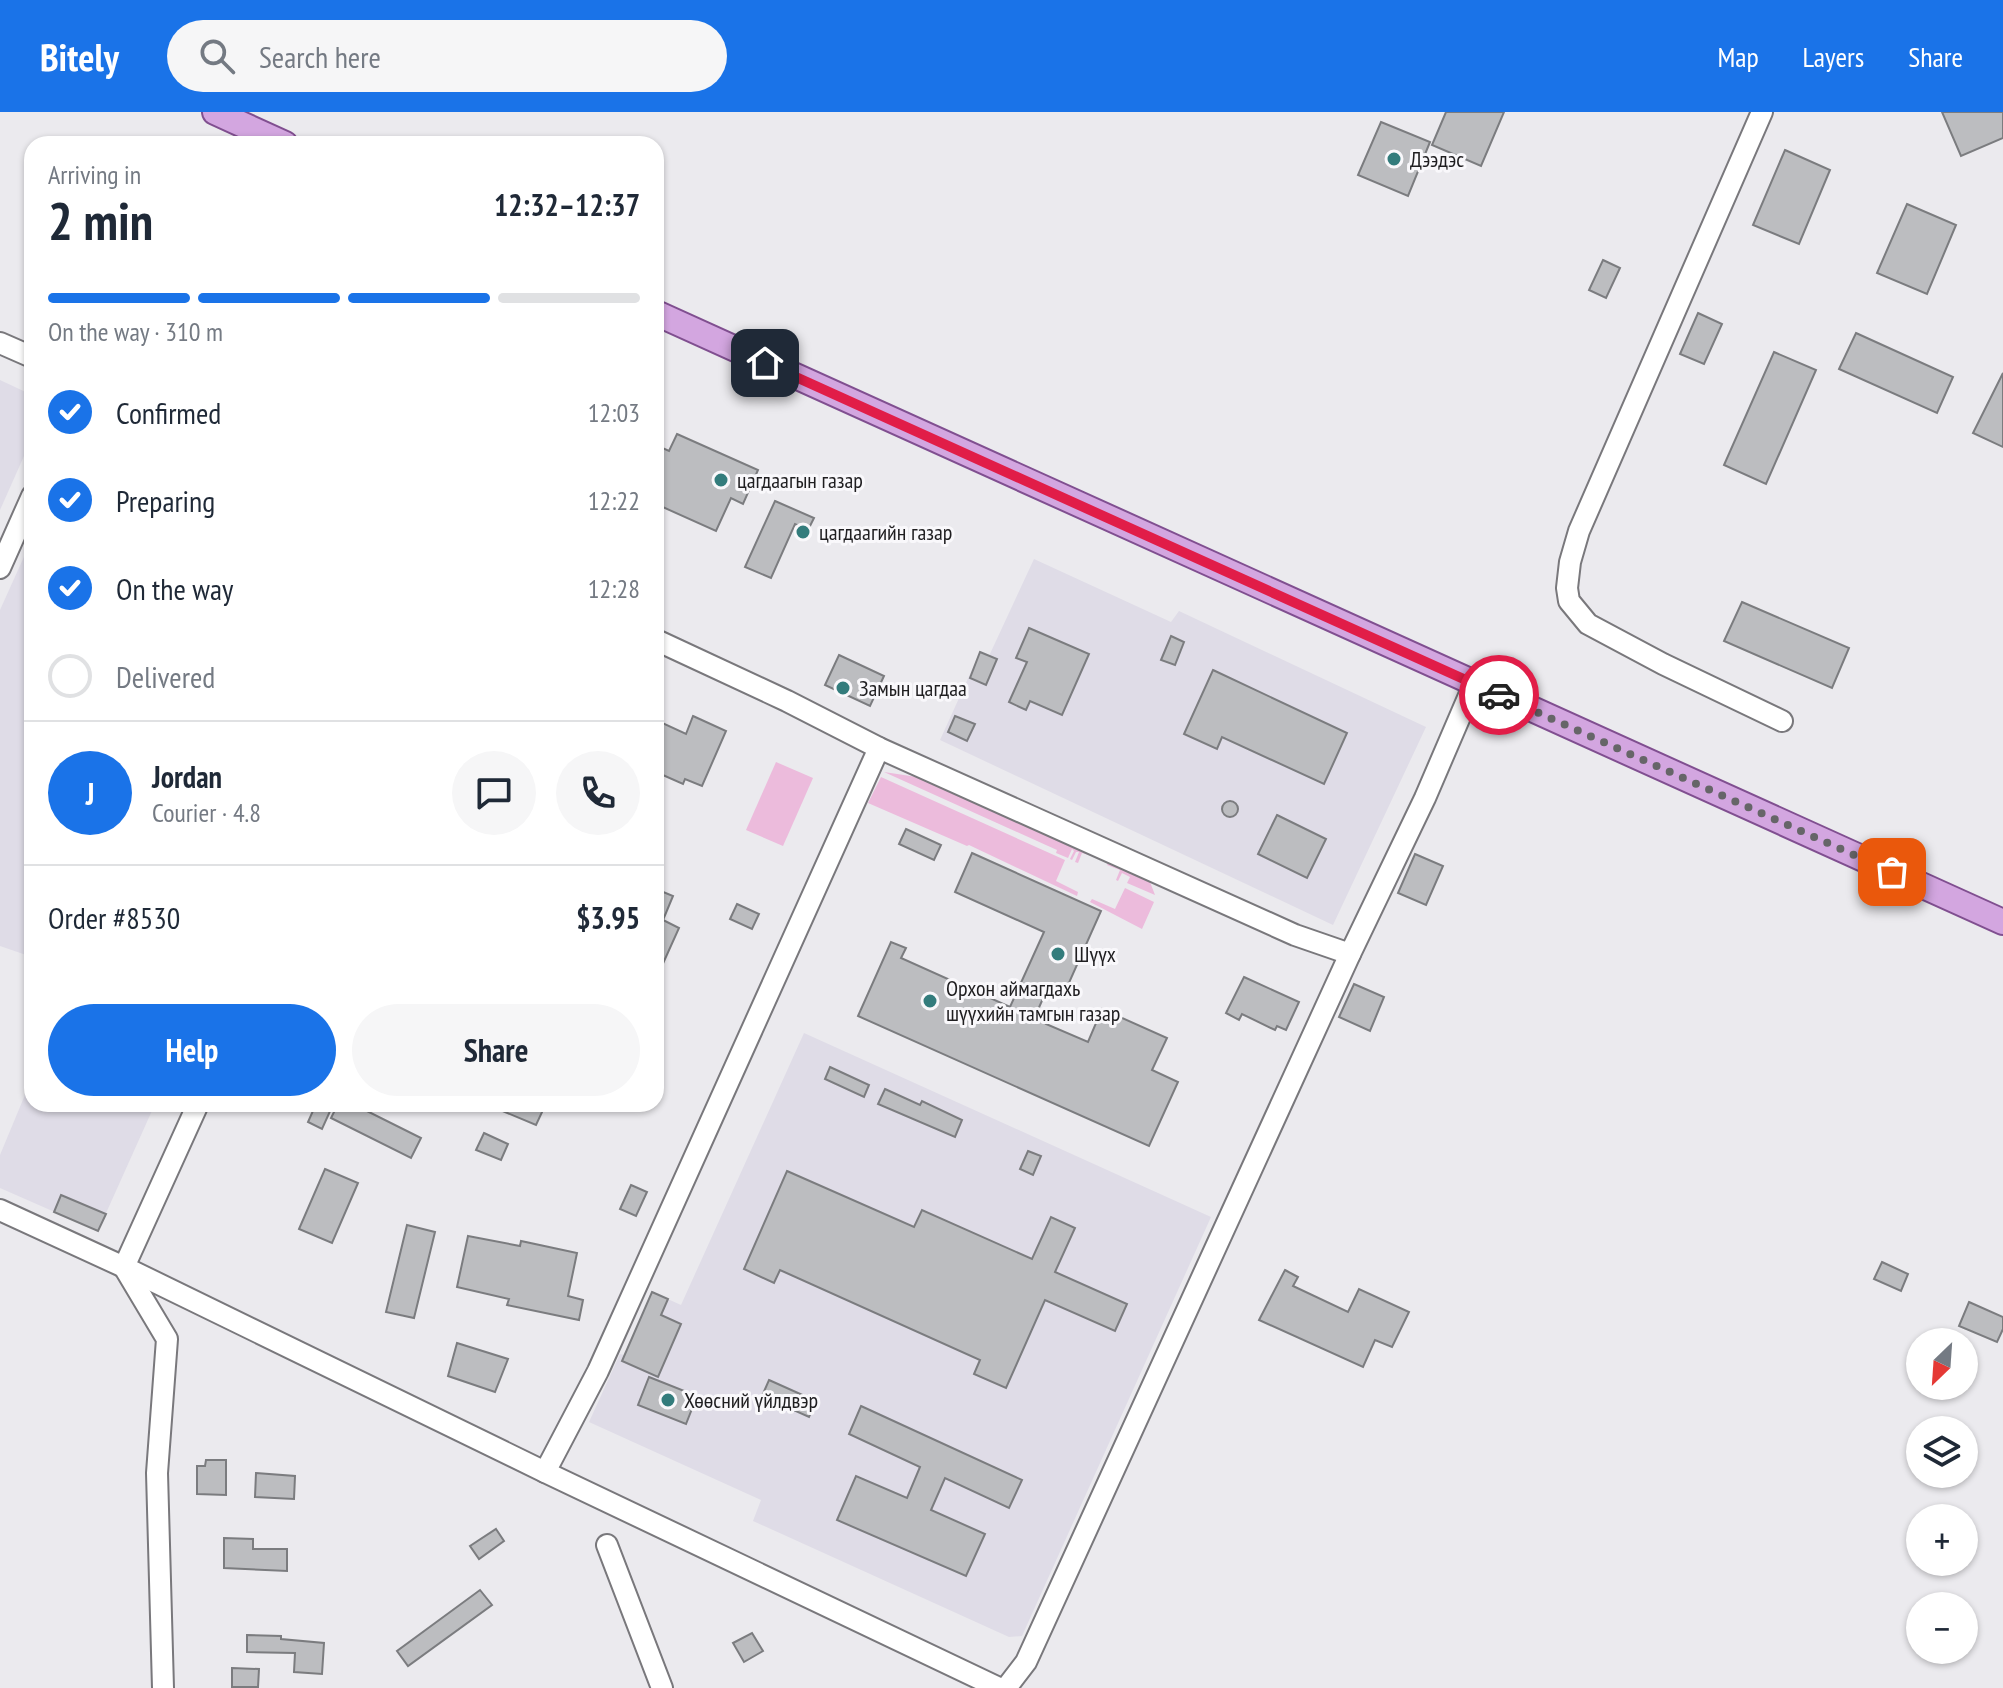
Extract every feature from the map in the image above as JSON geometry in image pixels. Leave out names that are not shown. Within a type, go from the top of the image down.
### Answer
[{"type":"main road","points":[[215,112],[268,136]]},
{"type":"main road","points":[[664,317],[2003,922]]},
{"type":"street","points":[[1762,112],[1584,520],[1570,562],[1567,588],[1569,601],[1588,624],[1782,721]]},
{"type":"street","points":[[0,343],[24,354]]},
{"type":"street","points":[[0,568],[24,514]]},
{"type":"street","points":[[664,644],[879,748],[1295,935],[1350,954]]},
{"type":"street","points":[[1006,1688],[1026,1662],[1350,954],[1425,798],[1474,684]]},
{"type":"street","points":[[545,1472],[598,1371],[879,748]]},
{"type":"street","points":[[124,1267],[194,1112]]},
{"type":"street","points":[[0,1210],[999,1688]]},
{"type":"street","points":[[124,1267],[167,1339],[157,1473],[163,1688]]},
{"type":"street","points":[[607,1545],[662,1688]]},
{"type":"shaded area","points":[[0,380],[24,391],[24,456],[0,510]]},
{"type":"shaded area","points":[[24,557],[24,954],[0,946],[0,610]]},
{"type":"shaded area","points":[[1034,559],[1171,622],[1179,611],[1426,727],[1333,925],[940,740],[980,652],[989,656]]},
{"type":"shaded area","points":[[776,762],[813,778],[783,846],[746,830]]},
{"type":"shaded area","points":[[884,772],[917,777],[1096,857],[1082,853],[1078,863],[1075,862],[1079,852],[1072,860],[1072,849],[1068,858],[1056,853],[1057,850]]},
{"type":"shaded area","points":[[881,777],[1065,860],[1056,881],[1078,892],[1077,896],[969,845],[868,803]]},
{"type":"shaded area","points":[[1108,863],[1150,882],[1155,895],[1127,883],[1130,877],[1122,873],[1116,880],[1120,870]]},
{"type":"shaded area","points":[[1125,888],[1154,902],[1142,929],[1090,902],[1092,899],[1115,909]]},
{"type":"shaded area","points":[[804,1033],[1211,1217],[1022,1636],[1009,1637],[753,1521],[761,1500],[589,1422],[652,1292],[681,1305]]},
{"type":"shaded area","points":[[24,1097],[24,1112],[151,1112],[98,1231],[0,1188],[0,1155]]},
{"type":"building","name":"Дээдэс","points":[[1446,112],[1504,112],[1481,166],[1432,145]]},
{"type":"building","points":[[1942,112],[2003,112],[2003,138],[1961,156]]},
{"type":"building","name":"Дээдэс","points":[[1381,122],[1430,142],[1408,196],[1358,175]]},
{"type":"building","points":[[1785,150],[1830,170],[1799,244],[1753,225]]},
{"type":"building","points":[[1907,204],[1956,225],[1927,294],[1877,273]]},
{"type":"building","points":[[1603,260],[1620,268],[1606,298],[1589,290]]},
{"type":"building","points":[[1698,313],[1722,324],[1704,364],[1680,354]]},
{"type":"building","points":[[1856,333],[1953,377],[1937,413],[1839,369]]},
{"type":"building","points":[[1774,352],[1816,370],[1766,484],[1724,465]]},
{"type":"building","points":[[2003,373],[2003,447],[1973,433]]},
{"type":"building","name":"цагдаагын газар","points":[[677,434],[758,470],[743,504],[731,498],[716,531],[664,508],[664,449],[669,451]]},
{"type":"building","points":[[775,501],[814,518],[808,530],[795,524],[771,578],[745,567]]},
{"type":"building","points":[[1742,602],[1849,648],[1832,688],[1724,641]]},
{"type":"building","points":[[1029,628],[1089,654],[1062,715],[1030,701],[1026,710],[1009,702],[1027,662],[1016,658]]},
{"type":"building","points":[[1171,636],[1184,642],[1175,665],[1161,660]]},
{"type":"building","points":[[980,652],[997,659],[986,685],[970,678]]},
{"type":"building","points":[[839,655],[884,676],[870,706],[825,685]]},
{"type":"building","points":[[1213,670],[1347,733],[1324,784],[1222,737],[1217,749],[1184,734]]},
{"type":"building","points":[[693,716],[726,731],[702,786],[685,779],[683,784],[664,776],[664,724],[686,734]]},
{"type":"building","points":[[955,716],[975,724],[967,741],[948,732]]},
{"type":"building","points":[[1230,801],[1236,803],[1236,815],[1230,817],[1224,815],[1222,809],[1224,803]]},
{"type":"building","points":[[1277,815],[1326,839],[1307,878],[1258,854]]},
{"type":"building","points":[[906,829],[941,845],[934,860],[899,844]]},
{"type":"building","name":"Орхон аймагдахь шүүхийн тамгын газар","points":[[972,853],[1101,911],[1064,994],[1048,987],[1037,1012],[1049,1017],[1046,1024],[1088,1042],[1102,1009],[1167,1038],[1152,1070],[1178,1082],[1149,1146],[858,1016],[891,942],[906,948],[901,958],[1010,1007],[1044,932],[955,892]]},
{"type":"building","points":[[1415,854],[1443,866],[1426,905],[1398,893]]},
{"type":"building","points":[[664,892],[673,896],[664,918]]},
{"type":"building","points":[[737,904],[759,914],[752,929],[730,919]]},
{"type":"building","points":[[664,920],[679,928],[664,961]]},
{"type":"building","points":[[1244,977],[1299,1002],[1286,1030],[1277,1026],[1275,1030],[1242,1014],[1239,1020],[1226,1013]]},
{"type":"building","points":[[1354,984],[1384,997],[1370,1031],[1339,1017]]},
{"type":"building","points":[[830,1067],[869,1085],[864,1097],[825,1079]]},
{"type":"building","points":[[885,1089],[920,1105],[922,1101],[962,1120],[955,1137],[878,1104]]},
{"type":"building","points":[[312,1112],[330,1112],[322,1129],[308,1122]]},
{"type":"building","points":[[334,1112],[369,1112],[421,1138],[411,1158],[331,1118]]},
{"type":"building","points":[[505,1112],[542,1112],[536,1125]]},
{"type":"building","points":[[484,1133],[508,1144],[501,1160],[476,1150]]},
{"type":"building","points":[[1028,1151],[1041,1156],[1033,1175],[1020,1169]]},
{"type":"building","points":[[325,1169],[358,1183],[332,1243],[299,1229]]},
{"type":"building","points":[[787,1171],[914,1227],[922,1210],[1032,1259],[1051,1217],[1075,1228],[1055,1272],[1127,1304],[1115,1331],[1045,1300],[1006,1388],[974,1374],[980,1360],[780,1270],[774,1283],[744,1269]]},
{"type":"building","points":[[631,1185],[647,1192],[636,1216],[620,1209]]},
{"type":"building","points":[[61,1195],[106,1214],[98,1231],[54,1212]]},
{"type":"building","points":[[407,1225],[435,1232],[414,1318],[386,1312]]},
{"type":"building","points":[[468,1236],[520,1246],[521,1241],[577,1253],[568,1296],[583,1300],[579,1320],[507,1305],[509,1299],[457,1287]]},
{"type":"building","points":[[1882,1262],[1908,1274],[1901,1291],[1874,1279]]},
{"type":"building","points":[[1285,1270],[1298,1277],[1293,1286],[1348,1312],[1359,1289],[1409,1312],[1392,1347],[1375,1340],[1363,1367],[1259,1320]]},
{"type":"building","points":[[652,1292],[668,1299],[661,1315],[681,1324],[658,1377],[622,1361]]},
{"type":"building","points":[[1969,1302],[2003,1317],[2003,1329],[1997,1342],[1978,1334],[1978,1328],[1959,1326]]},
{"type":"building","points":[[457,1343],[508,1359],[495,1392],[448,1376]]},
{"type":"building","name":"Хөөсний үйлдвэр","points":[[649,1377],[697,1396],[686,1424],[638,1405]]},
{"type":"building","points":[[769,1380],[816,1401],[809,1417],[762,1396]]},
{"type":"building","points":[[861,1406],[1022,1480],[1009,1508],[945,1478],[931,1510],[985,1534],[966,1576],[837,1520],[856,1476],[907,1498],[920,1467],[849,1434]]},
{"type":"building","points":[[206,1460],[226,1460],[226,1495],[197,1494],[197,1466],[205,1466]]},
{"type":"building","points":[[256,1473],[295,1476],[294,1499],[255,1497]]},
{"type":"building","points":[[496,1529],[504,1541],[479,1559],[470,1546]]},
{"type":"building","points":[[224,1538],[253,1539],[253,1549],[287,1549],[287,1571],[224,1568]]},
{"type":"building","points":[[480,1590],[492,1605],[408,1666],[397,1651]]},
{"type":"building","points":[[752,1633],[763,1651],[744,1662],[733,1643]]},
{"type":"building","points":[[247,1635],[281,1636],[281,1639],[324,1643],[322,1674],[294,1672],[295,1653],[247,1652]]},
{"type":"building","points":[[232,1668],[259,1669],[258,1687],[232,1687]]},
{"type":"way so far","points":[[1499,695],[1892,872]]},
{"type":"place","name":"Дээдэс","points":[[1394,159]]},
{"type":"place","name":"цагдаагын газар","points":[[721,480]]},
{"type":"place","name":"цагдаагийн газар","points":[[803,532]]},
{"type":"place","name":"Замын цагдаа","points":[[843,688]]},
{"type":"place","name":"Шүүх","points":[[1058,954]]},
{"type":"place","name":"Орхон аймагдахь шүүхийн тамгын газар","points":[[930,1001]]},
{"type":"place","name":"Хөөсний үйлдвэр","points":[[668,1400]]},
{"type":"route","points":[[765,363],[1499,695]]}]
